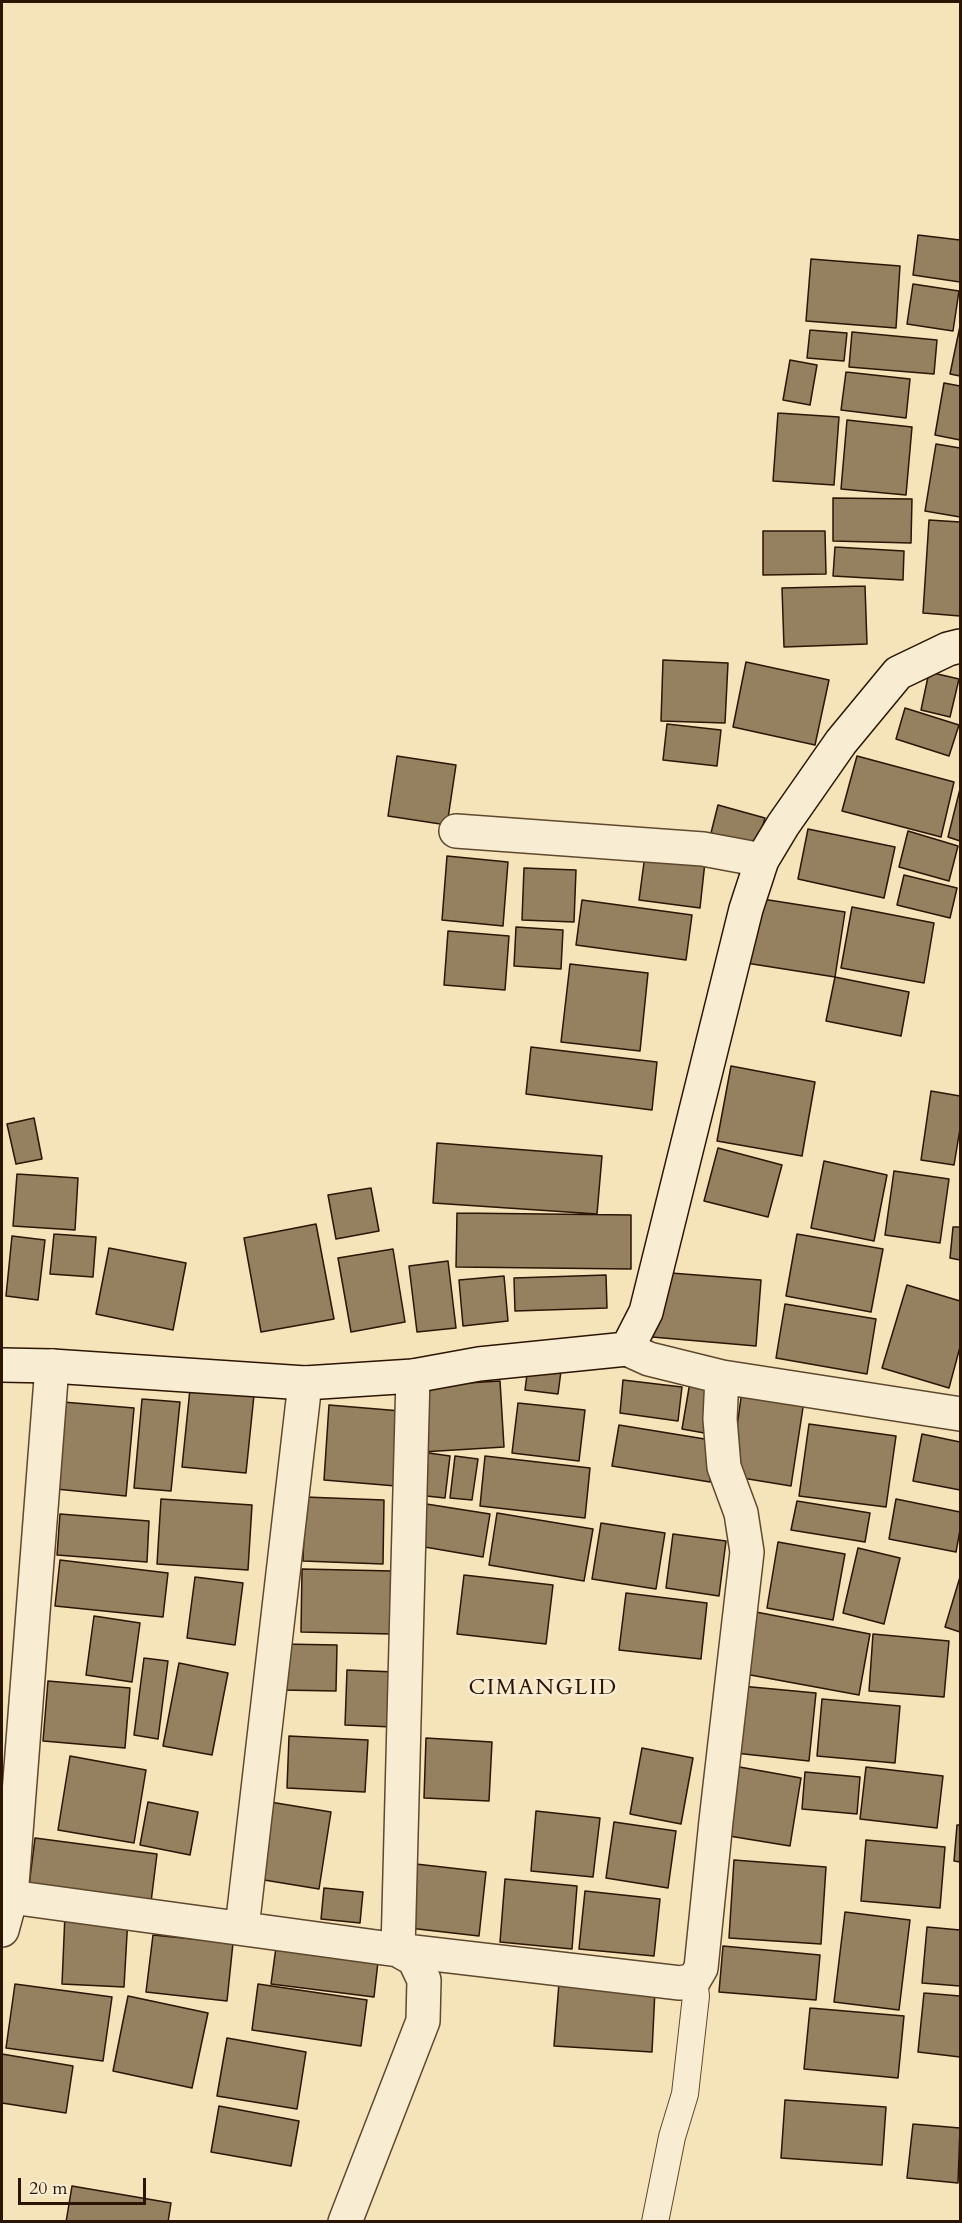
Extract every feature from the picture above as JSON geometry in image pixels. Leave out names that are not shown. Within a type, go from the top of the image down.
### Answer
[{"type":"street","points":[[627,1349],[646,1312],[746,909],[762,860],[783,825],[841,742],[898,673],[948,649],[960,646]]},
{"type":"street","points":[[456,831],[703,849],[762,860]]},
{"type":"street","points":[[2,1365],[52,1366],[306,1383],[427,1373],[479,1364],[627,1349],[649,1359],[722,1377],[960,1414]]},
{"type":"street","points":[[2,1930],[11,1898],[52,1366]]},
{"type":"street","points":[[398,1950],[427,1373]]},
{"type":"street","points":[[11,1898],[398,1950],[680,1983],[694,1980],[701,1968],[747,1552],[741,1513],[724,1467],[720,1419],[722,1377]]},
{"type":"street","points":[[242,1928],[306,1383]]},
{"type":"street","points":[[345,2222],[423,2021],[424,1980],[414,1959],[398,1950]]},
{"type":"lane","points":[[655,2222],[672,2138],[685,2094],[696,1996],[694,1980]]},
{"type":"building","points":[[918,235],[960,240],[960,282],[913,275]]},
{"type":"building","points":[[811,259],[900,266],[896,328],[806,321]]},
{"type":"building","points":[[913,284],[959,291],[953,331],[907,324]]},
{"type":"building","points":[[960,326],[960,376],[950,374]]},
{"type":"building","points":[[810,330],[847,333],[844,361],[807,358]]},
{"type":"building","points":[[852,332],[937,340],[934,374],[849,367]]},
{"type":"building","points":[[790,360],[817,365],[810,405],[783,400]]},
{"type":"building","points":[[846,372],[910,379],[906,418],[841,410]]},
{"type":"building","points":[[944,383],[960,386],[960,440],[935,435]]},
{"type":"building","points":[[778,413],[839,417],[834,485],[773,481]]},
{"type":"building","points":[[847,420],[912,427],[906,495],[841,489]]},
{"type":"building","points":[[936,444],[960,448],[960,517],[925,511]]},
{"type":"building","points":[[833,498],[912,499],[911,543],[833,541]]},
{"type":"building","points":[[929,520],[960,522],[960,616],[923,613]]},
{"type":"building","points":[[763,531],[825,531],[826,574],[763,575]]},
{"type":"building","points":[[835,547],[904,551],[903,580],[833,576]]},
{"type":"building","points":[[865,586],[867,644],[784,647],[782,588]]},
{"type":"building","points":[[663,660],[728,663],[725,723],[661,721]]},
{"type":"building","points":[[746,662],[829,680],[815,745],[733,727]]},
{"type":"building","points":[[929,672],[959,679],[950,717],[921,710]]},
{"type":"building","points":[[905,708],[959,725],[949,756],[896,739]]},
{"type":"building","points":[[667,724],[721,730],[717,766],[663,760]]},
{"type":"building","points":[[397,756],[456,765],[447,825],[388,816]]},
{"type":"building","points":[[857,756],[954,782],[941,837],[842,811]]},
{"type":"building","points":[[960,789],[960,841],[948,837]]},
{"type":"building","points":[[718,805],[765,818],[757,846],[711,833]]},
{"type":"building","points":[[808,829],[895,847],[884,898],[798,879]]},
{"type":"building","points":[[908,831],[958,846],[949,881],[899,867]]},
{"type":"building","points":[[645,855],[705,862],[700,908],[639,900]]},
{"type":"building","points":[[447,856],[508,862],[503,926],[442,920]]},
{"type":"building","points":[[524,868],[576,870],[574,922],[522,920]]},
{"type":"building","points":[[904,875],[957,888],[950,918],[897,905]]},
{"type":"building","points":[[756,898],[845,912],[835,977],[746,963]]},
{"type":"building","points":[[582,900],[692,915],[686,960],[576,945]]},
{"type":"building","points":[[852,907],[934,923],[924,983],[841,968]]},
{"type":"building","points":[[516,927],[563,930],[561,969],[514,966]]},
{"type":"building","points":[[448,931],[509,936],[505,990],[444,985]]},
{"type":"building","points":[[570,964],[648,973],[640,1051],[561,1042]]},
{"type":"building","points":[[835,977],[909,992],[901,1036],[826,1021]]},
{"type":"building","points":[[531,1047],[657,1062],[652,1110],[526,1094]]},
{"type":"building","points":[[731,1066],[815,1082],[802,1156],[717,1141]]},
{"type":"building","points":[[931,1091],[960,1096],[960,1129],[954,1165],[921,1160]]},
{"type":"building","points":[[34,1118],[42,1159],[16,1164],[7,1124]]},
{"type":"building","points":[[437,1143],[602,1156],[597,1214],[433,1203]]},
{"type":"building","points":[[718,1148],[782,1165],[768,1217],[704,1201]]},
{"type":"building","points":[[824,1161],[887,1175],[874,1241],[811,1228]]},
{"type":"building","points":[[894,1171],[949,1179],[940,1243],[885,1235]]},
{"type":"building","points":[[17,1174],[78,1178],[75,1230],[13,1226]]},
{"type":"building","points":[[371,1188],[379,1231],[336,1239],[328,1195]]},
{"type":"building","points":[[457,1213],[631,1215],[631,1269],[456,1267]]},
{"type":"building","points":[[316,1224],[334,1319],[261,1332],[244,1238]]},
{"type":"building","points":[[953,1227],[960,1227],[960,1260],[950,1258]]},
{"type":"building","points":[[54,1234],[96,1237],[93,1277],[50,1274]]},
{"type":"building","points":[[797,1234],[883,1249],[871,1312],[786,1296]]},
{"type":"building","points":[[12,1236],[45,1240],[38,1300],[6,1296]]},
{"type":"building","points":[[109,1248],[186,1263],[173,1330],[96,1314]]},
{"type":"building","points":[[393,1249],[405,1322],[351,1332],[338,1258]]},
{"type":"building","points":[[448,1261],[456,1328],[417,1332],[409,1266]]},
{"type":"building","points":[[658,1272],[761,1280],[756,1346],[652,1337]]},
{"type":"building","points":[[606,1275],[607,1308],[515,1311],[514,1278]]},
{"type":"building","points":[[504,1276],[508,1321],[463,1326],[459,1280]]},
{"type":"building","points":[[907,1285],[960,1301],[960,1347],[949,1388],[882,1368]]},
{"type":"building","points":[[785,1304],[876,1319],[867,1374],[776,1358]]},
{"type":"building","points":[[528,1367],[561,1371],[558,1394],[525,1390]]},
{"type":"building","points":[[623,1380],[682,1387],[678,1421],[620,1413]]},
{"type":"building","points":[[500,1381],[504,1447],[422,1452],[418,1386]]},
{"type":"building","points":[[690,1382],[718,1387],[710,1434],[682,1429]]},
{"type":"building","points":[[190,1389],[254,1395],[246,1473],[182,1467]]},
{"type":"building","points":[[742,1391],[804,1401],[791,1486],[730,1476]]},
{"type":"building","points":[[142,1399],[180,1402],[171,1491],[134,1488]]},
{"type":"building","points":[[63,1402],[134,1408],[126,1496],[56,1489]]},
{"type":"building","points":[[518,1403],[585,1410],[579,1461],[512,1453]]},
{"type":"building","points":[[329,1405],[401,1411],[396,1486],[324,1480]]},
{"type":"building","points":[[809,1424],[896,1436],[886,1507],[799,1496]]},
{"type":"building","points":[[619,1425],[717,1441],[710,1482],[612,1466]]},
{"type":"building","points":[[922,1434],[960,1442],[960,1490],[913,1481]]},
{"type":"building","points":[[422,1452],[450,1456],[445,1498],[417,1495]]},
{"type":"building","points":[[455,1456],[478,1459],[472,1500],[450,1498]]},
{"type":"building","points":[[485,1456],[590,1468],[585,1518],[480,1506]]},
{"type":"building","points":[[305,1497],[384,1500],[383,1564],[303,1561]]},
{"type":"building","points":[[161,1499],[252,1505],[248,1570],[157,1564]]},
{"type":"building","points":[[896,1499],[960,1512],[956,1552],[889,1539]]},
{"type":"building","points":[[797,1501],[870,1513],[865,1542],[791,1530]]},
{"type":"building","points":[[420,1503],[490,1514],[483,1557],[413,1545]]},
{"type":"building","points":[[497,1513],[593,1529],[584,1581],[489,1565]]},
{"type":"building","points":[[60,1514],[149,1521],[147,1562],[57,1555]]},
{"type":"building","points":[[601,1523],[665,1533],[656,1589],[592,1579]]},
{"type":"building","points":[[673,1534],[726,1541],[719,1596],[666,1588]]},
{"type":"building","points":[[778,1542],[845,1554],[833,1620],[767,1608]]},
{"type":"building","points":[[858,1548],[900,1558],[884,1624],[843,1613]]},
{"type":"building","points":[[60,1560],[168,1573],[163,1617],[55,1606]]},
{"type":"building","points":[[302,1569],[393,1571],[392,1634],[301,1632]]},
{"type":"building","points":[[464,1575],[553,1585],[546,1644],[457,1634]]},
{"type":"building","points":[[195,1577],[243,1583],[235,1645],[187,1638]]},
{"type":"building","points":[[960,1577],[960,1632],[945,1627]]},
{"type":"building","points":[[626,1593],[707,1603],[701,1659],[619,1650]]},
{"type":"building","points":[[756,1612],[870,1634],[859,1695],[745,1674]]},
{"type":"building","points":[[94,1616],[140,1623],[132,1682],[86,1675]]},
{"type":"building","points":[[873,1634],[949,1641],[944,1697],[869,1691]]},
{"type":"building","points":[[282,1644],[337,1645],[336,1691],[281,1690]]},
{"type":"building","points":[[144,1658],[168,1661],[158,1739],[134,1735]]},
{"type":"building","points":[[179,1663],[228,1673],[212,1755],[163,1746]]},
{"type":"building","points":[[347,1670],[395,1672],[393,1727],[345,1725]]},
{"type":"building","points":[[48,1681],[130,1688],[125,1748],[43,1741]]},
{"type":"building","points":[[741,1686],[816,1693],[809,1761],[735,1753]]},
{"type":"building","points":[[822,1699],[900,1706],[895,1763],[817,1756]]},
{"type":"building","points":[[289,1736],[368,1740],[365,1792],[287,1788]]},
{"type":"building","points":[[426,1738],[492,1742],[489,1801],[424,1798]]},
{"type":"building","points":[[642,1748],[693,1758],[681,1824],[630,1814]]},
{"type":"building","points":[[70,1756],[146,1770],[134,1843],[58,1830]]},
{"type":"building","points":[[734,1766],[801,1778],[790,1846],[723,1835]]},
{"type":"building","points":[[866,1767],[943,1776],[937,1828],[860,1819]]},
{"type":"building","points":[[805,1772],[860,1777],[857,1814],[802,1809]]},
{"type":"building","points":[[264,1801],[331,1812],[319,1889],[252,1878]]},
{"type":"building","points":[[148,1802],[198,1812],[190,1855],[140,1845]]},
{"type":"building","points":[[536,1811],[600,1818],[593,1877],[531,1871]]},
{"type":"building","points":[[614,1822],[676,1831],[668,1888],[606,1878]]},
{"type":"building","points":[[957,1825],[960,1825],[960,1862],[954,1861]]},
{"type":"building","points":[[35,1838],[157,1854],[151,1902],[29,1886]]},
{"type":"building","points":[[866,1840],[945,1847],[940,1908],[861,1901]]},
{"type":"building","points":[[734,1860],[826,1867],[821,1944],[729,1938]]},
{"type":"building","points":[[416,1864],[486,1872],[479,1936],[409,1928]]},
{"type":"building","points":[[505,1879],[577,1886],[572,1949],[500,1942]]},
{"type":"building","points":[[324,1888],[363,1892],[360,1923],[321,1919]]},
{"type":"building","points":[[585,1891],[660,1899],[654,1956],[579,1949]]},
{"type":"building","points":[[845,1912],[910,1920],[899,2010],[834,2002]]},
{"type":"building","points":[[65,1914],[128,1917],[124,1987],[62,1984]]},
{"type":"building","points":[[927,1927],[960,1930],[960,1986],[922,1983]]},
{"type":"building","points":[[153,1935],[233,1943],[227,2001],[146,1992]]},
{"type":"building","points":[[277,1940],[379,1953],[374,1997],[271,1984]]},
{"type":"building","points":[[723,1946],[820,1955],[816,2000],[719,1992]]},
{"type":"building","points":[[559,1983],[655,1990],[652,2052],[554,2046]]},
{"type":"building","points":[[15,1984],[112,1997],[103,2061],[6,2048]]},
{"type":"building","points":[[258,1984],[367,2000],[361,2046],[252,2030]]},
{"type":"building","points":[[924,1993],[960,1996],[960,2057],[918,2052]]},
{"type":"building","points":[[128,1996],[208,2013],[192,2088],[113,2071]]},
{"type":"building","points":[[810,2008],[904,2016],[898,2078],[804,2069]]},
{"type":"building","points":[[227,2038],[306,2052],[297,2109],[217,2096]]},
{"type":"building","points":[[2,2054],[73,2066],[66,2113],[2,2103]]},
{"type":"building","points":[[785,2100],[886,2107],[882,2165],[781,2158]]},
{"type":"building","points":[[219,2106],[299,2121],[291,2166],[211,2152]]},
{"type":"building","points":[[913,2124],[960,2128],[958,2183],[907,2178]]},
{"type":"building","points":[[72,2186],[171,2203],[168,2222],[66,2222]]},
{"type":"district","name":"CIMANGLID","points":[[543,1689]]}]
